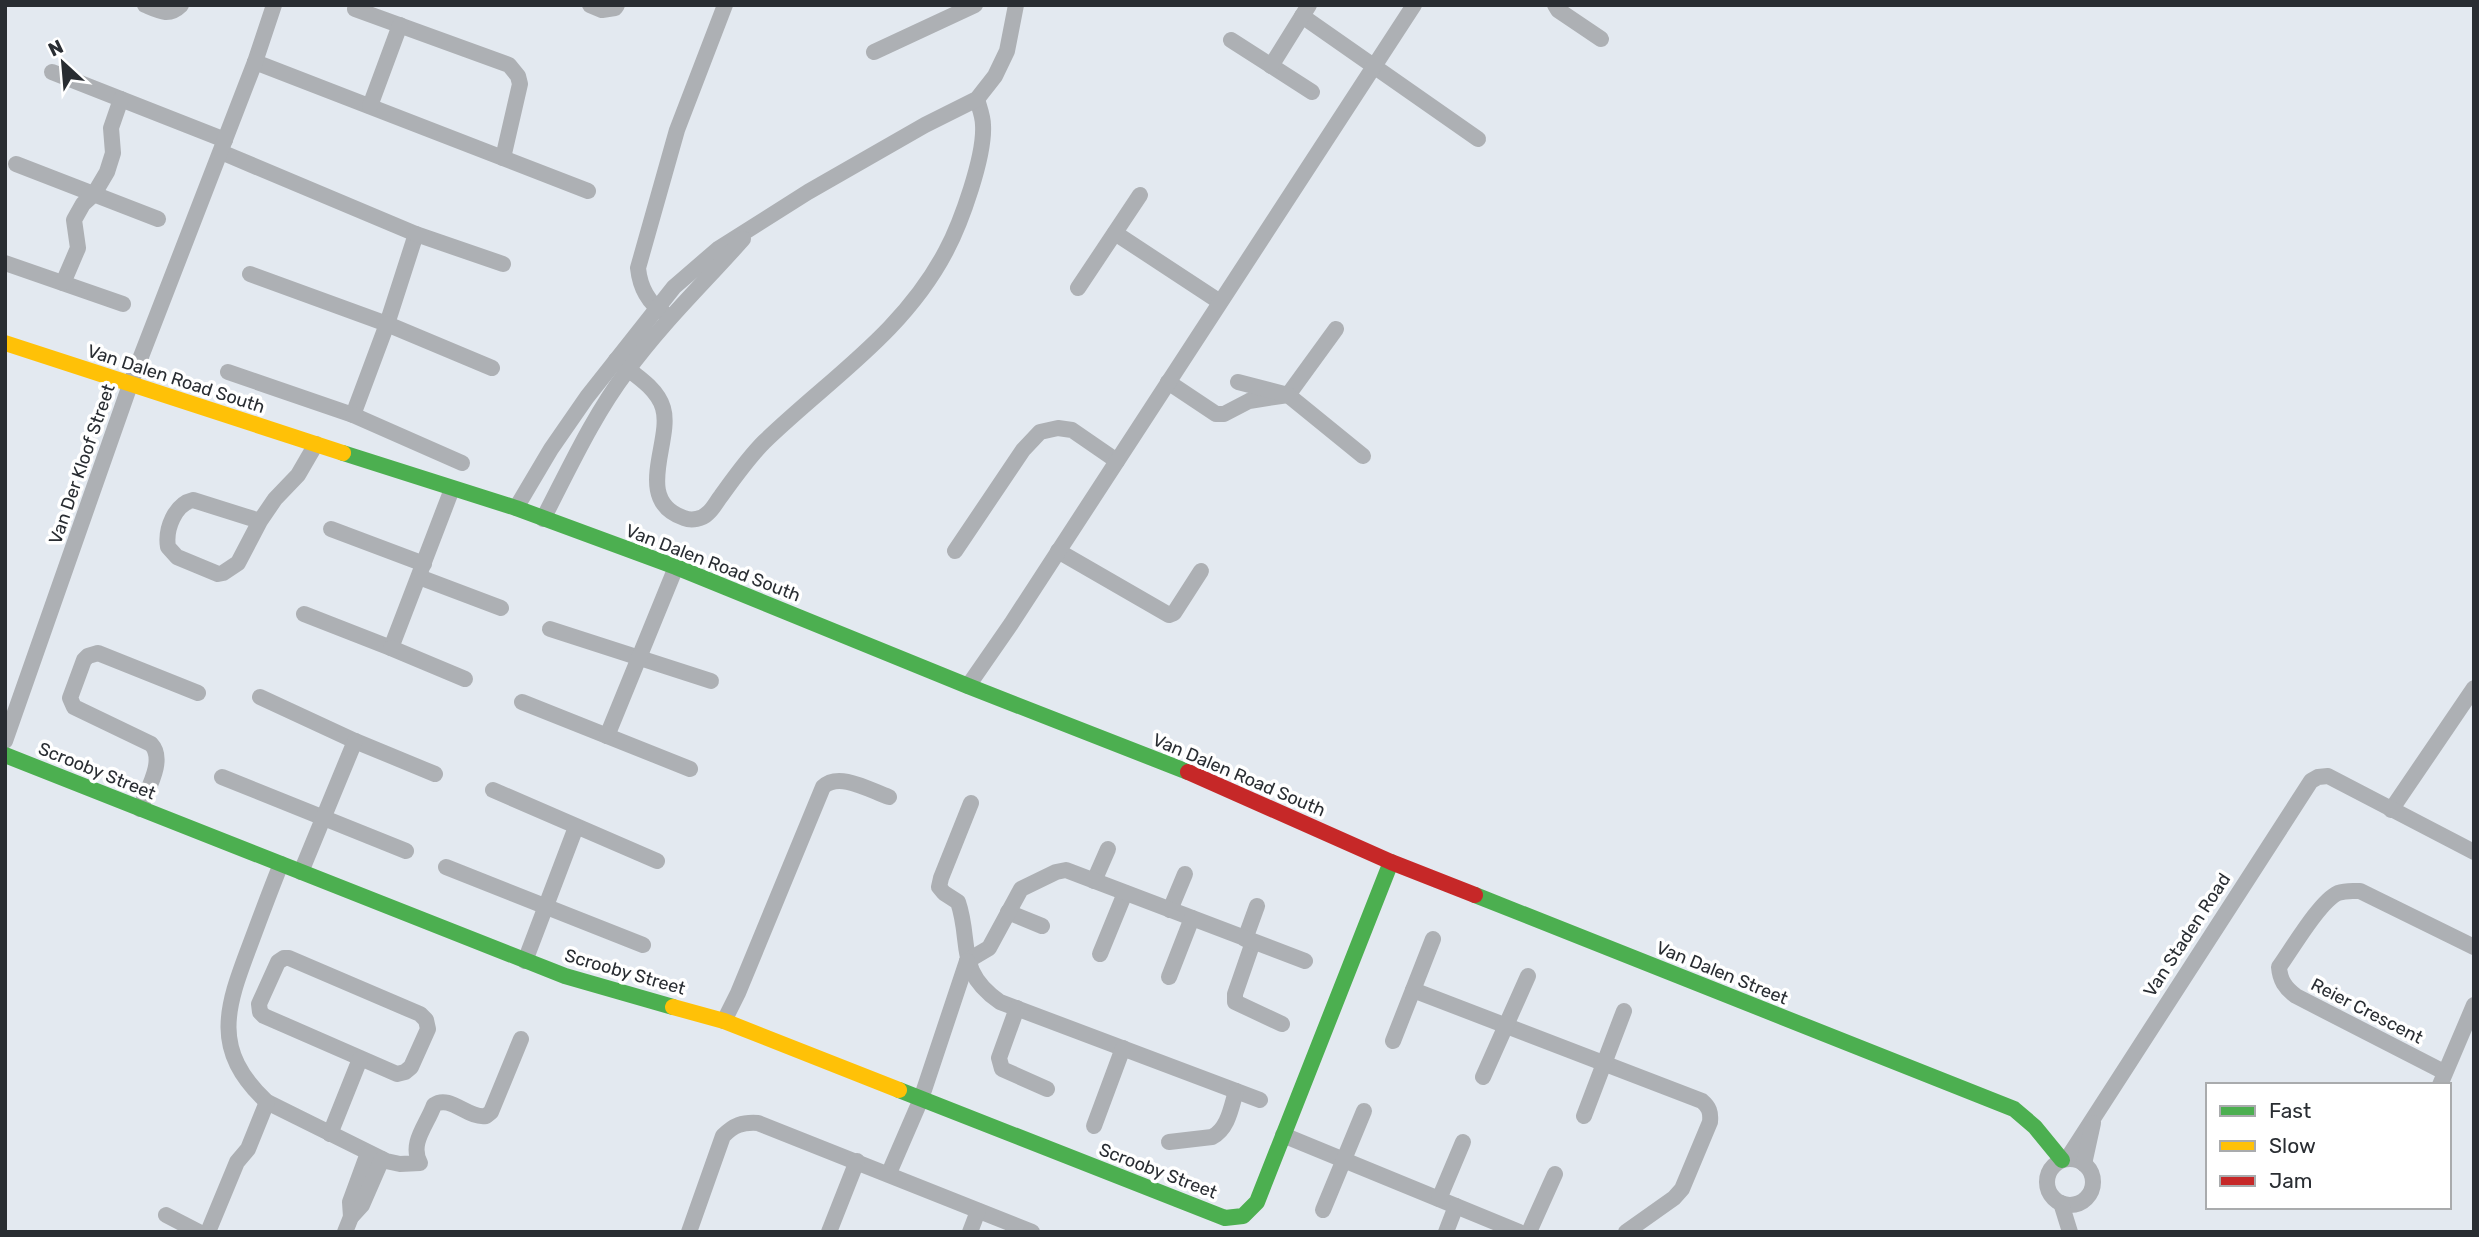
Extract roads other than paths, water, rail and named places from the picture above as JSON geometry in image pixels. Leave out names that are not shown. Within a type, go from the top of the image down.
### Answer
[{"type":"street","points":[[145,5],[165,13],[174,12],[181,5]]},
{"type":"street","name":"Van Der Kloof Street","points":[[5,741],[130,385],[255,62],[274,5]]},
{"type":"street","points":[[590,5],[602,10],[615,8],[617,5]]},
{"type":"street","points":[[663,312],[646,296],[640,283],[638,268],[677,130],[724,5]]},
{"type":"street","points":[[874,52],[975,5]]},
{"type":"street","points":[[516,508],[551,449],[663,312],[674,287],[718,249],[754,226],[851,166],[977,99],[995,76],[1007,51],[1016,5]]},
{"type":"street","points":[[968,686],[1414,5]]},
{"type":"street","points":[[1555,5],[1558,10],[1601,38]]},
{"type":"street","points":[[355,9],[509,65],[518,76],[520,84],[503,158]]},
{"type":"street","points":[[1271,66],[1306,11],[1374,67],[1478,139]]},
{"type":"street","points":[[370,106],[400,25]]},
{"type":"street","points":[[1231,40],[1312,92]]},
{"type":"street","points":[[255,62],[588,191]]},
{"type":"street","points":[[52,72],[121,99],[416,234],[503,264]]},
{"type":"street","points":[[63,283],[78,248],[74,220],[107,173],[113,153],[111,128],[121,99]]},
{"type":"street","points":[[622,365],[656,394],[664,410],[657,478],[663,504],[671,512],[685,519],[696,520],[708,513],[758,448],[871,348],[911,306],[946,251],[969,196],[984,126],[977,99]]},
{"type":"street","points":[[16,164],[158,219]]},
{"type":"street","points":[[1078,288],[1140,195]]},
{"type":"street","points":[[1115,233],[1220,302]]},
{"type":"street","points":[[354,415],[416,234]]},
{"type":"street","points":[[5,263],[122,304]]},
{"type":"street","points":[[250,274],[387,324],[492,368]]},
{"type":"street","points":[[1168,382],[1216,414],[1224,414],[1249,401],[1288,395],[1336,329]]},
{"type":"street","name":"Van Dalen Road South","points":[[5,343],[516,508],[676,567],[1188,772],[1391,862]]},
{"type":"street","points":[[543,519],[622,365]]},
{"type":"street","points":[[228,372],[354,415],[462,463]]},
{"type":"street","points":[[1238,382],[1288,395],[1363,456]]},
{"type":"street","points":[[955,551],[1023,450],[1040,432],[1058,428],[1072,430],[1117,461]]},
{"type":"street","points":[[260,521],[193,500],[178,507],[170,526],[168,547],[177,558],[218,574],[238,563],[260,521],[275,499],[298,475],[316,444]]},
{"type":"street","points":[[391,648],[452,489]]},
{"type":"street","points":[[331,529],[500,608]]},
{"type":"street","points":[[1058,551],[1169,615],[1174,613],[1200,571]]},
{"type":"street","points":[[607,736],[676,567]]},
{"type":"street","points":[[304,614],[465,679]]},
{"type":"street","points":[[550,629],[711,681]]},
{"type":"street","points":[[140,809],[157,762],[155,749],[151,744],[74,707],[71,698],[83,660],[98,653],[198,693]]},
{"type":"street","points":[[2474,688],[2391,810],[2474,852]]},
{"type":"street","points":[[260,697],[435,774]]},
{"type":"street","points":[[522,702],[690,769]]},
{"type":"street","points":[[301,872],[355,741]]},
{"type":"street","name":"Scrooby Street","points":[[5,755],[525,961],[565,976],[724,1021],[1225,1217],[1237,1219],[1248,1214],[1257,1202],[1283,1135]]},
{"type":"street","name":"Van Staden Road","points":[[2059,1163],[2311,781],[2328,776],[2391,810]]},
{"type":"street","points":[[222,777],[406,850]]},
{"type":"street","points":[[724,1021],[823,787],[828,782],[840,780],[889,797]]},
{"type":"street","points":[[493,790],[657,861]]},
{"type":"street","points":[[971,803],[939,883],[941,891],[956,899],[960,906],[967,961],[985,990],[1000,1002],[1260,1100]]},
{"type":"street","points":[[525,961],[576,827]]},
{"type":"street","points":[[1094,881],[1108,849]]},
{"type":"street","points":[[1391,862],[1283,1135],[1519,1232]]},
{"type":"street","name":"Van Dalen Street","points":[[1391,862],[2014,1109],[2035,1127],[2059,1163]]},
{"type":"street","points":[[281,864],[235,981],[228,1017],[228,1039],[233,1057],[262,1098],[375,1156],[400,1164],[420,1163],[415,1154],[416,1146],[434,1105],[446,1101],[474,1115],[486,1116],[491,1112],[521,1039]]},
{"type":"street","points":[[446,867],[643,945]]},
{"type":"street","points":[[889,1173],[921,1099],[967,961],[989,948],[1018,893],[1025,885],[1066,870],[1305,961]]},
{"type":"street","points":[[1170,910],[1185,874]]},
{"type":"street","name":"Reier Crescent","points":[[2442,1079],[2296,996],[2288,990],[2280,977],[2279,967],[2323,906],[2337,894],[2348,890],[2360,891],[2474,947]]},
{"type":"street","points":[[1100,954],[1125,893]]},
{"type":"street","points":[[1257,906],[1235,1002],[1282,1024]]},
{"type":"street","points":[[1008,912],[1042,926]]},
{"type":"street","points":[[1169,977],[1192,918]]},
{"type":"street","points":[[1393,1041],[1433,939]]},
{"type":"street","points":[[289,958],[420,1014],[426,1020],[428,1029],[411,1067],[405,1072],[397,1074],[360,1059],[260,1012],[259,1004],[278,962],[289,958]]},
{"type":"street","points":[[1483,1077],[1528,976]]},
{"type":"street","points":[[1413,990],[1702,1101],[1708,1107],[1711,1114],[1682,1189],[1674,1198],[1626,1232]]},
{"type":"street","points":[[2442,1079],[2474,1005]]},
{"type":"street","points":[[1017,1008],[998,1062],[1002,1069],[1047,1089]]},
{"type":"street","points":[[1584,1116],[1624,1011]]},
{"type":"street","points":[[1094,1126],[1123,1048]]},
{"type":"street","points":[[330,1133],[360,1059]]},
{"type":"street","points":[[1169,1142],[1217,1134],[1224,1126],[1236,1091]]},
{"type":"street","points":[[208,1232],[237,1162],[248,1149],[262,1098]]},
{"type":"street","name":"Van Staden Road","points":[[2084,1164],[2096,1110]]},
{"type":"street","points":[[1323,1210],[1364,1111]]},
{"type":"street","points":[[689,1232],[723,1136],[732,1126],[744,1122],[758,1123],[889,1173],[1032,1232]]},
{"type":"street","points":[[1439,1199],[1463,1142]]},
{"type":"street","points":[[348,1224],[362,1205],[375,1156]]},
{"type":"street","points":[[829,1232],[856,1161]]},
{"type":"street","points":[[2069,1230],[2080,1203],[2090,1194],[2093,1184],[2090,1170],[2084,1164],[2059,1163],[2047,1187],[2050,1194],[2061,1203],[2080,1203]]},
{"type":"street","points":[[1529,1232],[1555,1174]]},
{"type":"street","points":[[2061,1203],[2069,1230]]},
{"type":"street","points":[[1446,1232],[1456,1206]]},
{"type":"street","points":[[970,1232],[978,1211]]},
{"type":"street","points":[[166,1215],[199,1232]]}]
